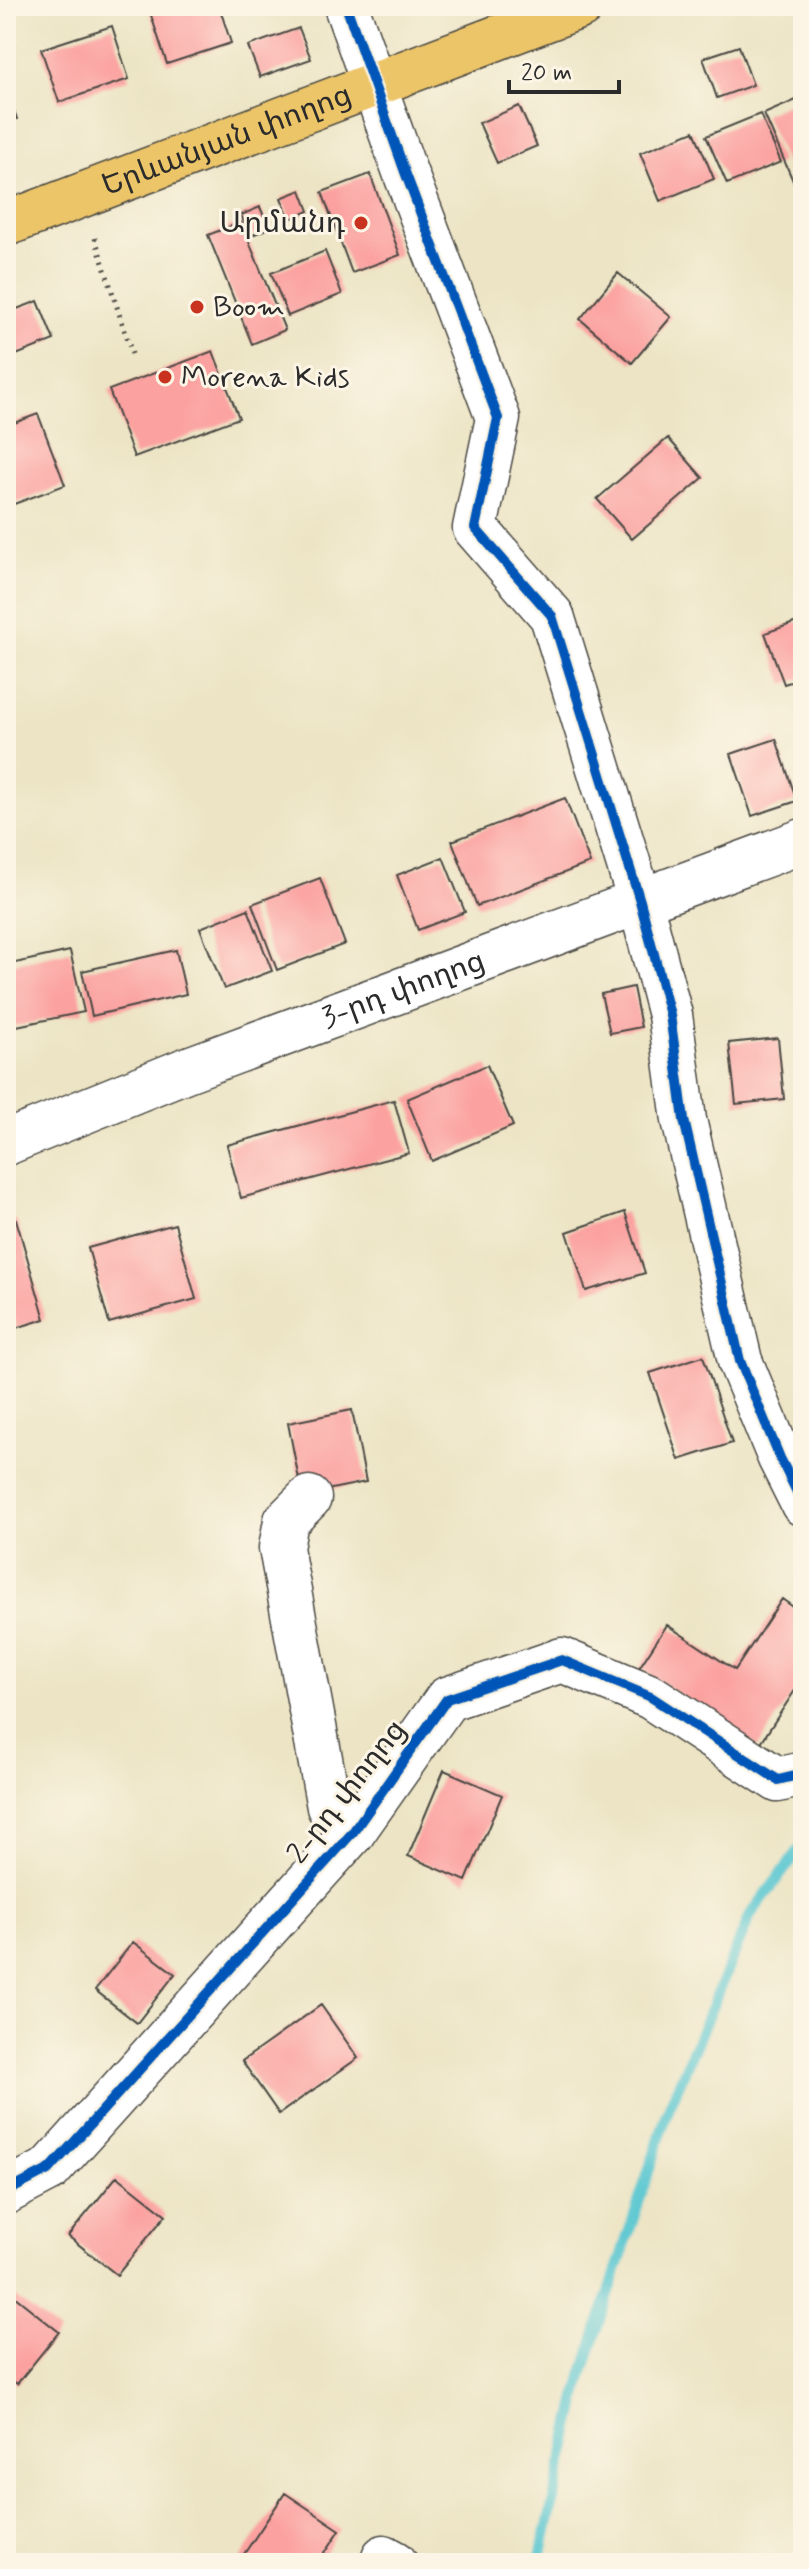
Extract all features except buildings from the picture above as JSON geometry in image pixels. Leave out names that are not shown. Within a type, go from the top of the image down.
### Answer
[{"type":"main road","name":"Երևանյան փողոց","points":[[6,224],[581,6]]},
{"type":"street","points":[[346,6],[498,418],[475,528],[552,616],[640,901],[670,1015],[684,1120],[740,1361],[780,1458],[803,1504]]},
{"type":"street","name":"3-րդ փողոց","points":[[6,1143],[186,1070],[803,841]]},
{"type":"street","points":[[309,1498],[286,1521],[281,1548],[329,1807],[353,1832]]},
{"type":"street","name":"2-րդ փողոց","points":[[6,2192],[50,2169],[353,1832],[447,1699],[562,1660],[651,1697],[778,1780],[803,1774]]},
{"type":"path","points":[[95,238],[132,354]]},
{"type":"waterway","points":[[539,2563],[583,2374],[670,2105],[751,1914],[803,1845]]},
{"type":"cycle path","points":[[346,6],[498,418],[475,528],[552,616],[640,901],[670,1015],[684,1120],[740,1361],[780,1458],[803,1504]]},
{"type":"cycle path","points":[[6,2192],[50,2169],[353,1832],[447,1699],[562,1660],[651,1697],[778,1780],[803,1774]]},
{"type":"place","name":"Արմանդ","points":[[361,223]]},
{"type":"place","name":"Boom","points":[[197,307]]},
{"type":"place","name":"Morena Kids","points":[[165,377]]}]
